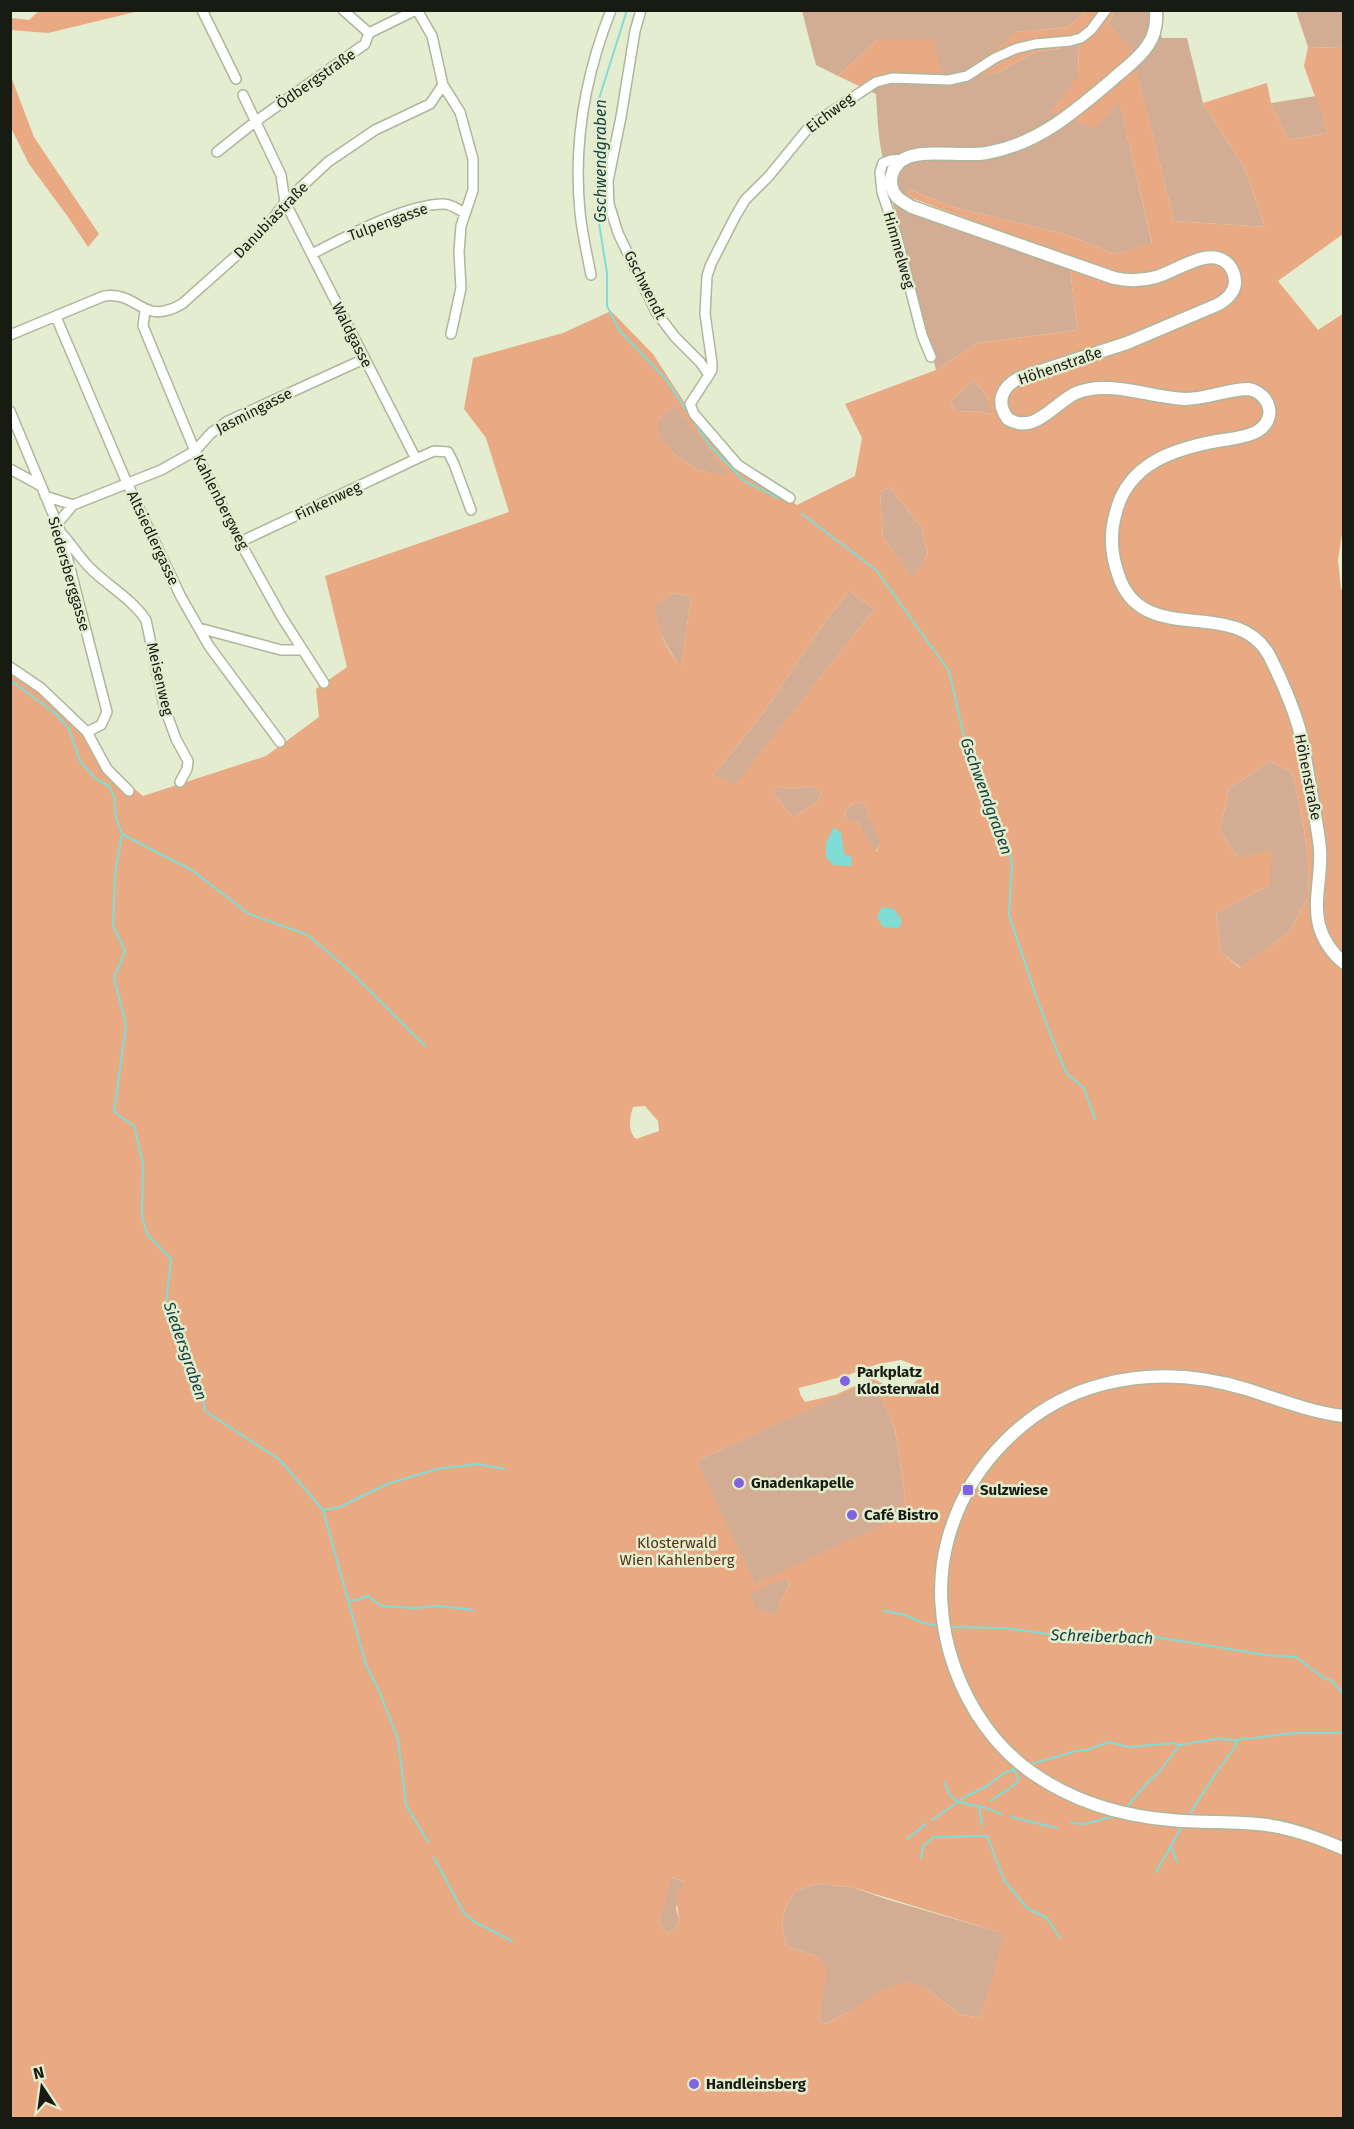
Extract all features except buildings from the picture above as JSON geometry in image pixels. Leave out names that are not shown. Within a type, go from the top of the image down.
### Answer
[{"type":"street","points":[[202,10],[236,79]]},
{"type":"street","points":[[343,10],[369,33]]},
{"type":"street","points":[[416,10],[432,36],[443,85],[460,112],[473,159],[473,190],[461,226],[459,252],[461,288],[451,334]]},
{"type":"street","name":"Ödbergstraße","points":[[217,152],[256,121],[364,44],[369,33],[416,10]]},
{"type":"street","points":[[591,275],[580,212],[578,160],[582,107],[596,48],[611,10]]},
{"type":"street","name":"Gschwendt","points":[[641,10],[635,31],[608,181],[609,204],[618,232],[656,312],[675,337],[705,367],[709,375]]},
{"type":"street","name":"Eichweg","points":[[709,375],[712,363],[705,314],[707,276],[711,264],[746,200],[769,177],[810,126],[876,82],[892,78],[949,80],[967,76],[995,58],[1024,46],[1081,38],[1091,30],[1106,10]]},
{"type":"street","points":[[904,159],[924,155],[954,156],[986,153],[1020,144],[1053,128],[1142,54],[1154,34],[1156,10]]},
{"type":"street","name":"Danubiastraße","points":[[145,310],[159,312],[171,310],[182,304],[262,232],[285,202],[328,162],[375,130],[430,104],[443,85]]},
{"type":"street","name":"Waldgasse","points":[[243,95],[281,175],[285,202],[416,459]]},
{"type":"street","name":"Himmelweg","points":[[904,159],[883,163],[880,172],[882,192],[897,237],[922,335],[931,357]]},
{"type":"street","name":"Höhenstraße","points":[[904,159],[894,168],[891,181],[896,196],[906,204],[1108,276],[1130,280],[1150,279],[1207,257],[1222,260],[1232,269],[1234,288],[1230,295],[1219,304],[1127,343],[1019,378],[1005,388],[1001,405],[1008,419],[1022,424],[1040,418],[1075,393],[1098,388],[1186,399],[1249,389],[1259,392],[1266,400],[1269,416],[1264,426],[1256,432],[1170,453],[1152,462],[1136,475],[1124,492],[1116,511],[1113,526],[1113,552],[1116,570],[1123,588],[1140,608],[1159,616],[1239,628],[1257,640],[1270,658],[1298,727],[1311,792],[1320,857],[1318,913],[1320,927],[1328,945],[1344,963]]},
{"type":"street","name":"Tulpengasse","points":[[312,254],[358,230],[422,206],[447,203],[465,213]]},
{"type":"street","points":[[10,335],[104,297],[117,295],[125,297],[145,310]]},
{"type":"street","name":"Kahlenbergweg","points":[[145,310],[143,326],[195,451],[276,608],[324,683]]},
{"type":"street","name":"Altsiedlergasse","points":[[56,317],[128,483],[181,597],[209,646],[280,742]]},
{"type":"street","name":"Jasmingasse","points":[[59,529],[73,505],[161,470],[195,451],[211,433],[228,421],[364,359]]},
{"type":"street","points":[[709,375],[690,404],[694,414],[738,465],[790,498]]},
{"type":"street","name":"Siedersberggasse","points":[[10,411],[59,529],[107,712],[101,725],[87,732]]},
{"type":"street","points":[[416,459],[434,452],[448,452],[471,510]]},
{"type":"street","name":"Finkenweg","points":[[240,542],[416,459]]},
{"type":"street","points":[[10,469],[41,486]]},
{"type":"street","points":[[45,496],[73,505]]},
{"type":"street","name":"Meisenweg","points":[[59,529],[87,566],[138,608],[147,620],[164,706],[176,739],[188,761],[188,769],[180,782]]},
{"type":"street","points":[[199,628],[281,650],[302,650]]},
{"type":"street","points":[[10,667],[41,688],[87,732],[107,769],[129,791]]},
{"type":"street","points":[[1344,1416],[1318,1412],[1221,1382],[1176,1376],[1137,1378],[1105,1383],[1060,1400],[1034,1416],[1004,1443],[972,1483],[947,1541],[943,1599],[948,1643],[961,1683],[973,1706],[993,1735],[1017,1760],[1049,1783],[1093,1804],[1134,1816],[1265,1825],[1320,1839],[1344,1849]]},
{"type":"shaded area","points":[[802,11],[1086,11],[1069,27],[1016,32],[997,73],[1036,52],[1079,45],[1078,76],[1119,100],[1152,244],[1115,254],[1065,234],[953,207],[909,189],[906,196],[891,181],[883,159],[876,94],[859,86],[886,76],[878,39],[838,76],[816,65]]},
{"type":"shaded area","points":[[1115,11],[1153,11],[1162,38],[1187,38],[1203,103],[1245,169],[1265,227],[1174,221],[1131,49],[1108,24]]},
{"type":"shaded area","points":[[1296,11],[1343,11],[1343,48],[1308,47]]},
{"type":"shaded area","points":[[1316,96],[1328,133],[1289,140],[1271,103]]},
{"type":"shaded area","points":[[892,200],[1070,267],[1077,330],[978,343],[936,370]]},
{"type":"shaded area","points":[[974,380],[987,396],[992,415],[978,411],[956,412],[950,402]]},
{"type":"shaded area","points":[[675,405],[731,477],[698,470],[674,454],[658,436],[658,420]]},
{"type":"shaded area","points":[[890,487],[921,527],[928,554],[913,579],[883,537],[880,492]]},
{"type":"shaded area","points":[[849,591],[874,609],[735,786],[713,775],[762,715],[817,633]]},
{"type":"shaded area","points":[[673,593],[691,597],[681,668],[660,630],[654,605]]},
{"type":"shaded area","points":[[1270,761],[1292,772],[1303,822],[1308,859],[1309,896],[1289,932],[1241,968],[1221,952],[1216,913],[1270,885],[1238,858],[1220,831],[1229,789]]},
{"type":"shaded area","points":[[779,786],[794,789],[811,786],[822,793],[817,803],[793,817],[772,792]]},
{"type":"shaded area","points":[[864,802],[882,842],[875,852],[857,821],[847,821],[845,811],[851,805]]},
{"type":"shaded area","points":[[873,1379],[895,1430],[905,1496],[903,1516],[786,1578],[790,1585],[781,1599],[763,1680],[697,1461]]},
{"type":"shaded area","points":[[671,1877],[684,1882],[676,1908],[679,1920],[675,1930],[667,1933],[659,1922]]},
{"type":"shaded area","points":[[816,1884],[852,1887],[1006,1934],[980,2018],[960,2014],[927,1989],[847,2013],[825,2024],[819,2020],[826,1969],[818,1957],[787,1946],[783,1930],[783,1917],[795,1891]]},
{"type":"green space","points":[[40,10],[139,11],[48,33],[11,30],[11,18],[29,20]]},
{"type":"green space","name":"Klosterwald Wien Kahlenberg","points":[[1086,11],[1115,11],[1108,24],[1131,48],[1174,221],[1265,227],[1245,169],[1203,103],[1267,83],[1271,103],[1289,140],[1328,133],[1304,66],[1308,47],[1343,48],[1343,234],[1278,281],[1318,330],[1344,313],[1344,520],[1338,560],[1341,589],[1344,590],[1343,2118],[11,2118],[10,668],[39,688],[84,733],[108,767],[143,796],[266,756],[319,717],[316,689],[347,667],[325,576],[509,512],[486,438],[464,409],[473,358],[563,333],[611,311],[653,354],[688,408],[715,444],[744,474],[797,505],[855,476],[862,438],[845,404],[936,370],[978,343],[1077,330],[1070,267],[1084,262],[906,196],[909,189],[953,207],[1065,234],[1115,254],[1152,243],[1119,101],[1095,129],[1050,112],[1078,76],[1079,45],[1036,52],[997,73],[967,76],[968,72],[1016,32],[1069,27]],"holes":[[[974,380],[987,396],[991,415],[978,411],[956,412],[950,402]],[[675,406],[730,476],[698,470],[674,454],[659,436],[658,420]],[[890,487],[921,527],[928,554],[913,578],[883,537],[880,492]],[[849,591],[874,609],[735,785],[713,775],[762,715],[817,633]],[[673,593],[691,597],[681,667],[666,646],[657,622],[655,605]],[[1270,761],[1292,772],[1303,822],[1308,859],[1309,896],[1289,932],[1240,968],[1221,952],[1216,913],[1270,885],[1272,850],[1238,858],[1220,831],[1229,789]],[[779,786],[794,789],[811,786],[822,793],[817,803],[793,817],[772,792]],[[864,802],[881,842],[876,852],[857,821],[847,821],[845,811],[851,805]],[[645,1106],[658,1121],[659,1131],[636,1139],[630,1128],[633,1107]],[[901,1360],[919,1367],[917,1380],[908,1390],[885,1385],[873,1378],[835,1395],[805,1402],[799,1388],[848,1375],[878,1364]],[[873,1380],[895,1430],[905,1496],[902,1516],[755,1584],[697,1461]],[[786,1578],[790,1585],[781,1599],[776,1614],[756,1610],[750,1593]],[[672,1877],[684,1882],[676,1897],[679,1920],[675,1930],[667,1933],[659,1922]],[[816,1884],[852,1887],[1005,1934],[980,2018],[960,2014],[927,1989],[909,1982],[883,1989],[847,2013],[825,2024],[819,2020],[827,1969],[818,1957],[787,1946],[783,1930],[783,1917],[795,1891]]]},
{"type":"green space","points":[[878,39],[934,39],[942,77],[886,76],[859,86],[838,76]]},
{"type":"green space","points":[[10,74],[34,137],[99,234],[88,247],[29,164],[11,128]]},
{"type":"water","points":[[834,827],[841,833],[844,854],[852,857],[851,866],[833,865],[826,857],[826,843]]},
{"type":"water","points":[[882,907],[894,909],[902,920],[899,928],[883,927],[877,917]]},
{"type":"waterway","name":"Gschwendgraben","points":[[627,10],[598,102],[597,211],[607,273],[607,306],[619,330],[665,378],[710,446],[744,481],[778,498]]},
{"type":"waterway","name":"Gschwendgraben","points":[[802,514],[876,570],[949,671],[966,746],[1005,837],[1012,863],[1009,915],[1057,1051],[1067,1074],[1084,1088],[1095,1119]]},
{"type":"waterway","name":"Siedersgraben","points":[[10,680],[56,714],[69,729],[80,761],[96,779],[109,786],[114,796],[116,818],[122,834],[115,874],[113,926],[125,951],[114,978],[126,1025],[114,1112],[134,1126],[143,1164],[142,1216],[147,1234],[171,1259],[166,1304],[185,1360],[201,1387],[205,1411],[280,1460],[323,1510],[366,1665],[398,1739],[406,1805],[428,1842]]},
{"type":"waterway","points":[[122,834],[193,871],[249,914],[308,935],[352,973],[425,1046]]},
{"type":"waterway","points":[[324,1510],[340,1507],[387,1484],[437,1469],[477,1464],[504,1469]]},
{"type":"waterway","points":[[349,1600],[368,1596],[381,1606],[414,1608],[440,1606],[473,1610]]},
{"type":"waterway","name":"Schreiberbach","points":[[884,1611],[939,1626]]},
{"type":"waterway","name":"Schreiberbach","points":[[948,1627],[1006,1628],[1075,1638],[1137,1634],[1266,1655],[1296,1657],[1325,1679],[1331,1680],[1344,1695]]},
{"type":"waterway","points":[[1028,1765],[1109,1742],[1129,1747],[1173,1743],[1179,1745],[1216,1739],[1238,1740],[1294,1733],[1344,1733]]},
{"type":"waterway","points":[[1187,1818],[1238,1740]]},
{"type":"waterway","points":[[1127,1807],[1179,1746]]},
{"type":"waterway","points":[[932,1820],[1004,1773],[1019,1767]]},
{"type":"waterway","points":[[991,1801],[1019,1779],[1013,1769]]},
{"type":"waterway","points":[[945,1783],[950,1795],[957,1801],[1002,1814]]},
{"type":"waterway","points":[[979,1807],[982,1825]]},
{"type":"waterway","points":[[1011,1817],[1057,1828]]},
{"type":"waterway","points":[[1071,1823],[1084,1824],[1111,1817]]},
{"type":"waterway","points":[[907,1839],[926,1824]]},
{"type":"waterway","points":[[1156,1872],[1183,1825]]},
{"type":"waterway","points":[[921,1858],[923,1846],[934,1837],[987,1836],[1004,1880],[1028,1909],[1047,1918],[1060,1938]]},
{"type":"waterway","points":[[1171,1846],[1177,1862]]},
{"type":"waterway","name":"Siedersgraben","points":[[434,1858],[464,1913],[475,1922],[512,1941]]},
{"type":"place","name":"Parkplatz Klosterwald","points":[[845,1381]]},
{"type":"place","name":"Gnadenkapelle","points":[[739,1483]]},
{"type":"place","name":"Sulzwiese","points":[[968,1490]]},
{"type":"place","name":"Café Bistro","points":[[852,1515]]},
{"type":"place","name":"Handleinsberg","points":[[694,2084]]}]
